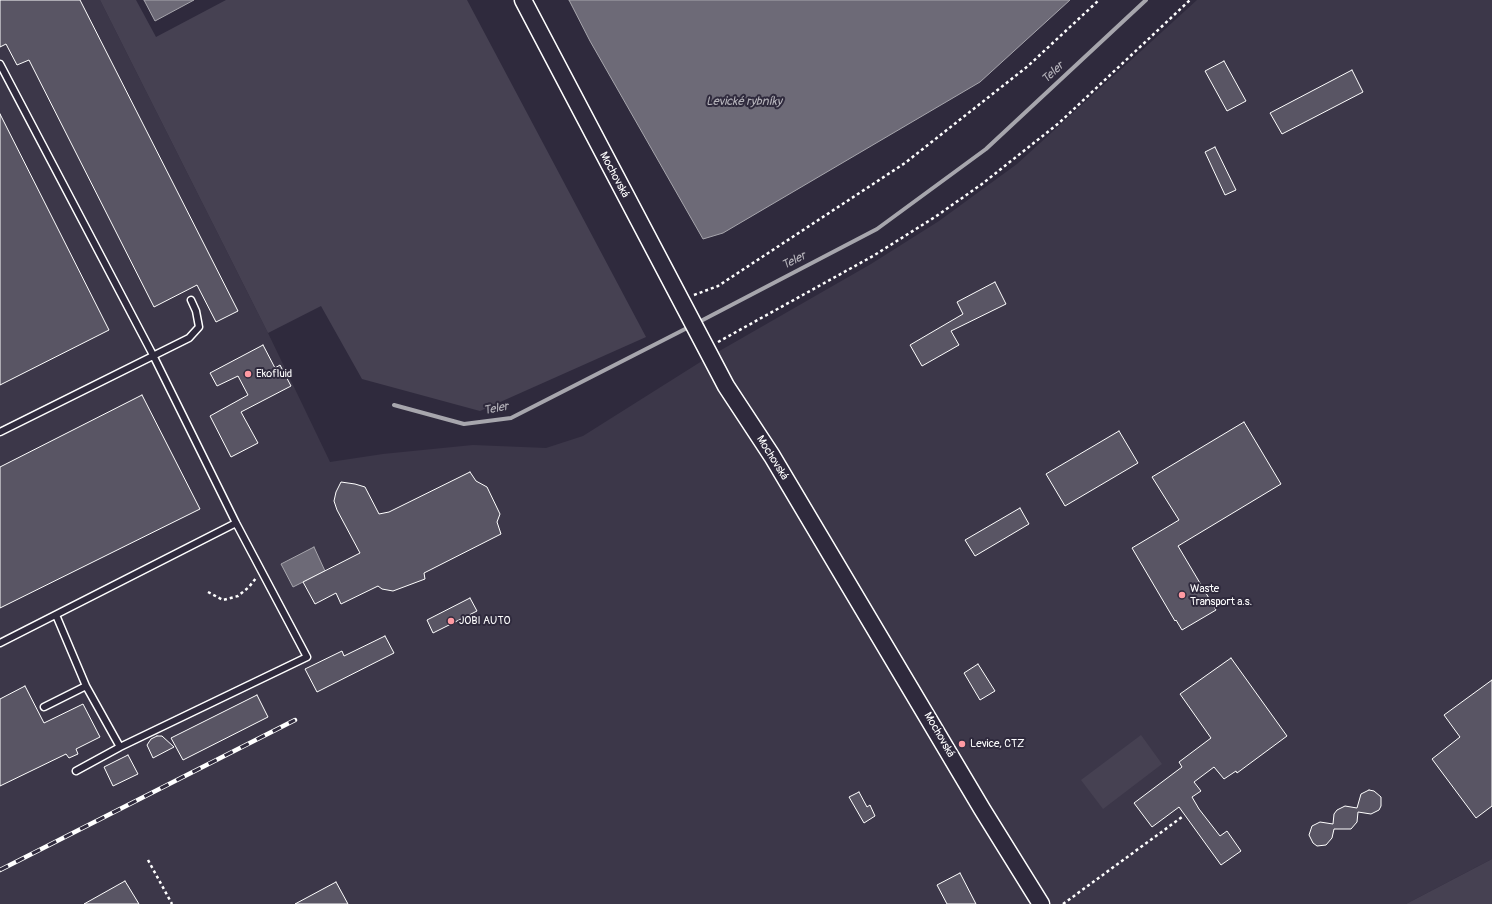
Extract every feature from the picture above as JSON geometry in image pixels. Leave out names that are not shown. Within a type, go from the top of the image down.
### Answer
[{"type":"street","name":"Mochovská","points":[[523,0],[702,343],[726,386],[772,456],[982,809],[1041,904]]},
{"type":"lane","points":[[0,64],[153,355],[236,523],[307,657],[120,747],[76,770]]},
{"type":"lane","points":[[0,432],[190,338],[199,327],[191,300]]},
{"type":"lane","points":[[0,643],[236,523]]},
{"type":"lane","points":[[56,615],[86,686],[120,747]]},
{"type":"lane","points":[[44,707],[86,686]]},
{"type":"path","points":[[684,307],[905,163],[1028,66],[1099,0]]},
{"type":"path","points":[[702,343],[873,256],[935,217],[982,184],[1059,123],[1190,0]]},
{"type":"path","points":[[208,592],[223,600],[238,596],[249,587],[261,571]]},
{"type":"path","points":[[1063,904],[1182,817]]},
{"type":"path","points":[[148,860],[172,904]]},
{"type":"shaded area","points":[[0,0],[100,0],[268,333],[330,462],[383,454],[473,445],[546,448],[583,436],[702,361],[871,264],[939,221],[1017,164],[1197,0],[1492,0],[1492,859],[1406,904],[0,904]]},
{"type":"shaded area","points":[[100,0],[136,0],[156,37],[226,0],[467,0],[646,337],[480,411],[362,379],[321,306],[268,333]]},
{"type":"shaded area","points":[[1141,735],[1162,764],[1103,809],[1081,780]]},
{"type":"shaded area","points":[[1492,859],[1492,904],[1406,904]]},
{"type":"water","points":[[144,0],[194,0],[155,21]]},
{"type":"water","name":"Levické rybníky","points":[[569,0],[1070,0],[980,82],[723,233],[703,239],[590,41]]},
{"type":"water","points":[[314,547],[325,571],[293,587],[281,564]]},
{"type":"building","points":[[0,0],[80,0],[238,311],[216,322],[197,285],[154,307],[29,60],[17,65],[6,44],[0,47]]},
{"type":"building","points":[[1224,61],[1246,101],[1227,111],[1205,71]]},
{"type":"building","points":[[1352,70],[1363,92],[1282,134],[1270,113]]},
{"type":"building","points":[[0,114],[109,330],[0,385]]},
{"type":"building","points":[[1215,147],[1236,190],[1225,195],[1205,152]]},
{"type":"building","points":[[995,282],[1006,304],[951,331],[959,345],[922,366],[910,345],[963,314],[957,302]]},
{"type":"building","points":[[263,345],[275,368],[280,365],[291,386],[241,412],[258,443],[231,457],[210,416],[248,395],[238,376],[217,386],[210,373]]},
{"type":"building","points":[[142,395],[200,509],[0,608],[0,467]]},
{"type":"building","points":[[1244,422],[1281,484],[1178,546],[1216,610],[1182,630],[1176,620],[1175,621],[1132,548],[1179,520],[1152,477]]},
{"type":"building","points":[[1119,431],[1138,463],[1065,506],[1046,474]]},
{"type":"building","points":[[470,472],[476,481],[487,487],[500,514],[497,522],[501,534],[424,573],[425,579],[393,591],[382,589],[378,586],[341,604],[336,593],[315,604],[303,582],[360,553],[337,510],[334,501],[336,492],[341,482],[365,487],[379,514],[389,512]]},
{"type":"building","points":[[1020,508],[1029,524],[975,556],[965,540]]},
{"type":"building","points":[[470,598],[477,611],[433,633],[427,620]]},
{"type":"building","points":[[385,636],[394,653],[317,692],[305,669],[342,651],[344,656]]},
{"type":"building","points":[[1231,658],[1287,736],[1237,773],[1236,771],[1224,779],[1214,767],[1194,782],[1201,791],[1192,797],[1199,809],[1220,836],[1227,831],[1241,851],[1221,865],[1179,807],[1152,827],[1134,803],[1182,767],[1179,762],[1211,738],[1180,694]]},
{"type":"building","points":[[978,664],[995,691],[980,700],[964,673]]},
{"type":"building","points":[[1492,680],[1492,806],[1476,818],[1432,759],[1460,737],[1444,715]]},
{"type":"building","points":[[25,686],[44,723],[83,704],[100,737],[76,749],[78,754],[69,758],[66,754],[0,786],[0,699]]},
{"type":"building","points":[[257,695],[268,717],[183,760],[171,738]]},
{"type":"building","points":[[157,736],[162,736],[174,747],[153,758],[147,745],[151,739]]},
{"type":"building","points":[[128,755],[138,774],[113,786],[104,767]]},
{"type":"building","points":[[1369,790],[1374,791],[1381,797],[1381,806],[1379,810],[1371,814],[1358,812],[1357,822],[1351,829],[1334,829],[1332,838],[1326,845],[1317,846],[1313,843],[1309,835],[1312,826],[1320,822],[1333,824],[1334,814],[1337,810],[1345,806],[1357,808],[1361,794]]},
{"type":"building","points":[[859,792],[867,807],[870,805],[875,816],[864,823],[849,797]]},
{"type":"building","points":[[960,873],[976,904],[947,904],[937,885]]},
{"type":"building","points":[[125,881],[139,904],[84,904]]},
{"type":"building","points":[[336,882],[348,904],[295,904]]},
{"type":"waterway","name":"Teler","points":[[697,323],[877,229],[986,149],[1146,0]]},
{"type":"waterway","name":"Teler","points":[[394,405],[464,424],[511,418],[691,326]]},
{"type":"railway","points":[[0,870],[295,720]]},
{"type":"place","name":"Ekofluid","points":[[248,374]]},
{"type":"place","name":"Waste Transport a.s.","points":[[1182,595]]},
{"type":"place","name":"JOBI AUTO","points":[[451,621]]},
{"type":"place","name":"Levice, CTZ","points":[[962,744]]}]
